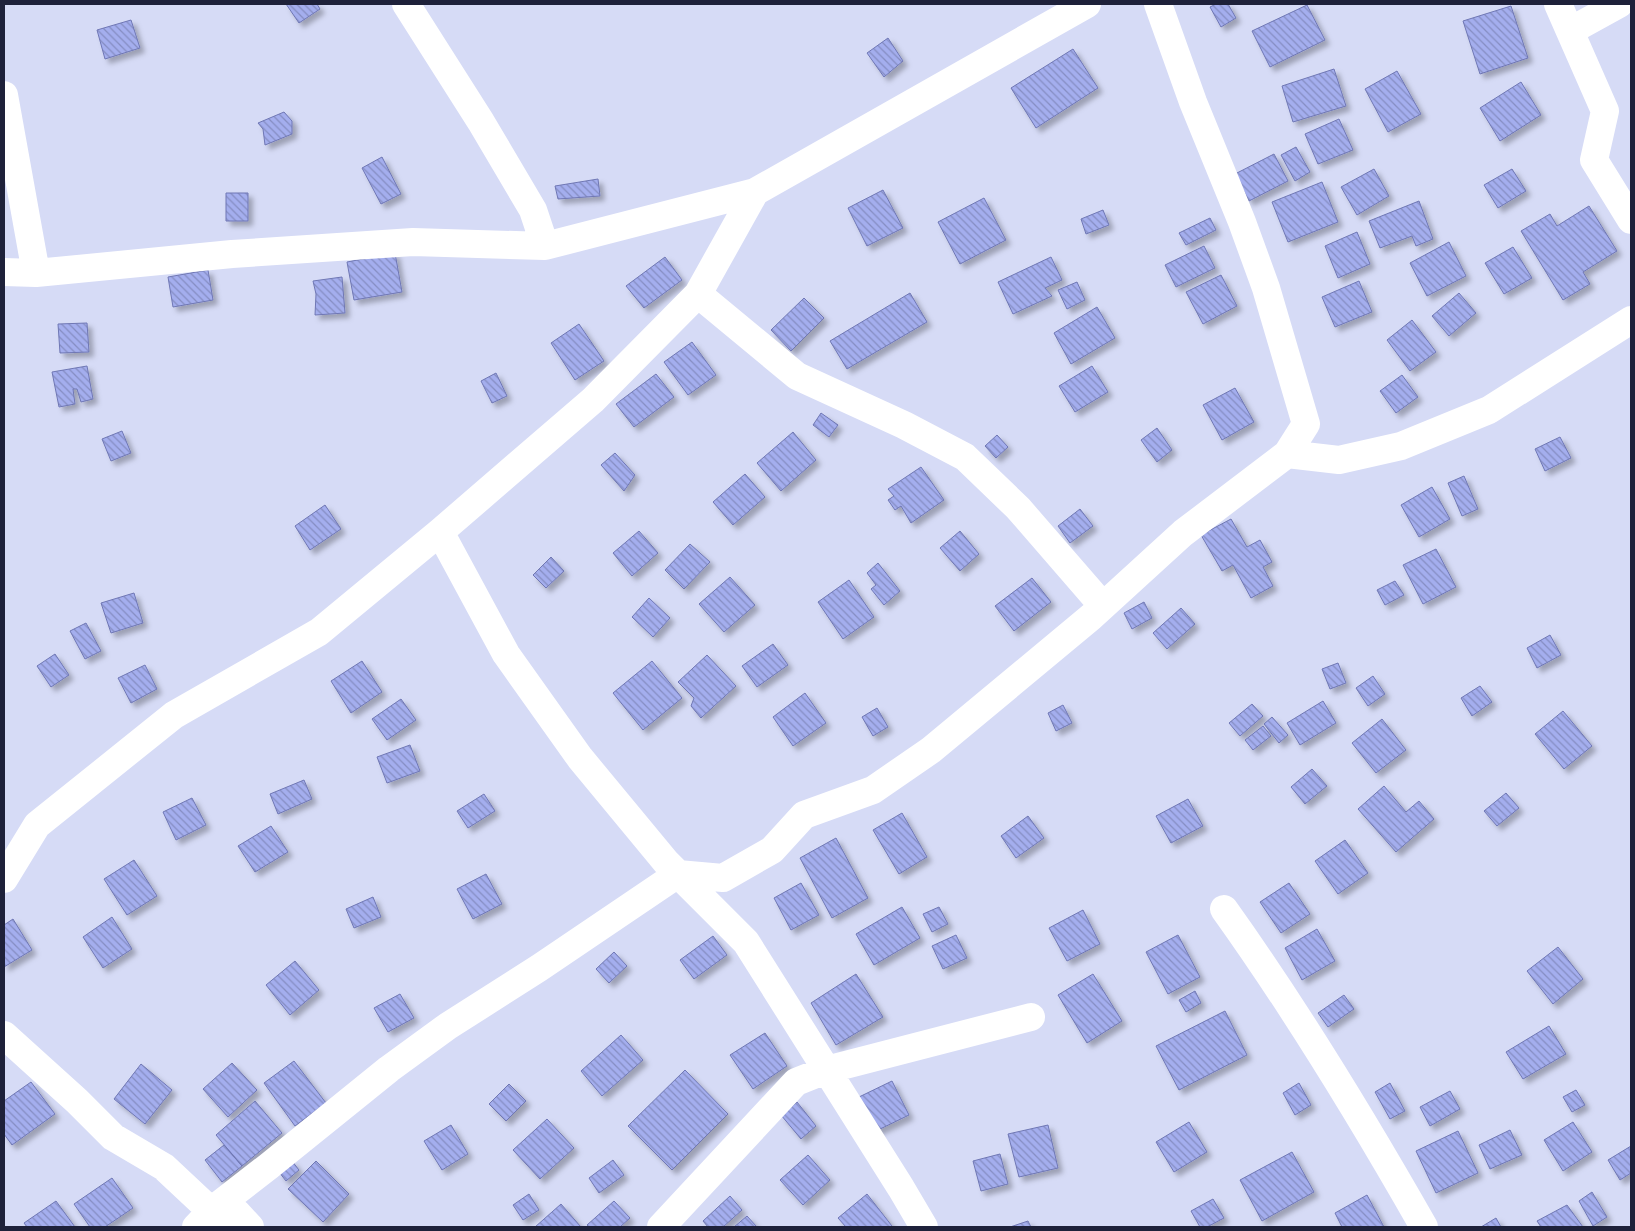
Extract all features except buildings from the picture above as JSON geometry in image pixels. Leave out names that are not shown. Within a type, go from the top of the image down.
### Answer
[{"type":"street","points":[[406,4],[481,122],[533,210],[545,246]]},
{"type":"street","points":[[4,272],[36,273],[232,254],[413,242],[545,246],[755,192],[1088,4]]},
{"type":"street","points":[[204,1219],[396,1063],[448,1026],[539,968],[678,874],[722,878],[772,850],[804,815],[873,790],[930,750],[1103,606],[1183,533],[1288,454],[1306,424],[1294,381],[1266,288],[1242,222],[1193,102],[1158,4]]},
{"type":"street","points":[[1558,4],[1605,111],[1594,160],[1631,220]]},
{"type":"street","points":[[1570,31],[1619,4]]},
{"type":"street","points":[[4,95],[36,273]]},
{"type":"street","points":[[4,879],[37,825],[174,715],[319,632],[440,532],[593,400],[698,294],[755,192]]},
{"type":"street","points":[[698,294],[797,376],[904,425],[965,456],[1018,508],[1103,606]]},
{"type":"street","points":[[1288,454],[1339,460],[1401,446],[1489,410],[1631,320]]},
{"type":"street","points":[[440,532],[512,662],[580,758],[666,862],[746,942],[924,1227]]},
{"type":"street","points":[[1224,908],[1258,956],[1369,1130],[1424,1227]]},
{"type":"street","points":[[661,1227],[796,1082],[826,1070],[1030,1017]]},
{"type":"street","points":[[4,1035],[77,1101],[113,1137],[164,1167],[204,1219]]},
{"type":"street","points":[[204,1219],[238,1214],[250,1227]]}]
